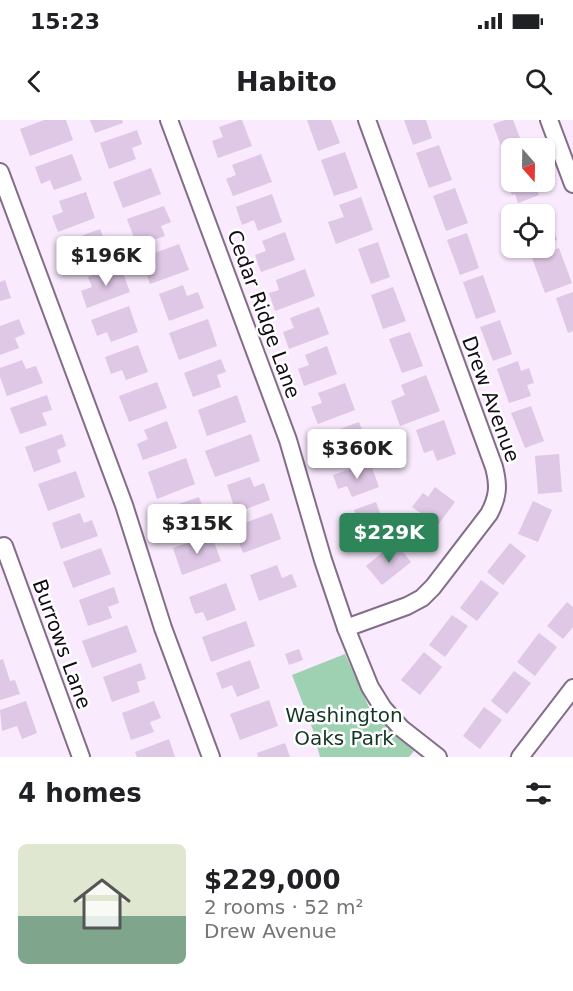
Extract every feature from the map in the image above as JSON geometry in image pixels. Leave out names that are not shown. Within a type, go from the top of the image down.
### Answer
[{"type":"street","name":"Cedar Ridge Lane","points":[[169,120],[288,440],[323,560],[346,628],[370,687],[383,708],[401,728],[438,757]]},
{"type":"street","name":"Drew Avenue","points":[[346,628],[407,606],[422,598],[489,514],[496,501],[499,486],[367,120]]},
{"type":"street","points":[[549,120],[573,184]]},
{"type":"street","points":[[0,172],[124,505],[163,628],[211,757]]},
{"type":"street","name":"Burrows Lane","points":[[4,546],[81,757]]},
{"type":"street","points":[[520,757],[573,688]]},
{"type":"green space","name":"Washington Oaks Park","points":[[345,654],[372,714],[414,751],[409,757],[320,757],[313,730],[292,675]]},
{"type":"building","points":[[44,120],[66,120],[73,140],[30,156],[20,129]]},
{"type":"building","points":[[90,120],[122,120],[123,123],[95,133]]},
{"type":"building","points":[[242,120],[252,146],[218,158],[212,141],[223,137],[219,127]]},
{"type":"building","points":[[307,120],[331,120],[340,143],[318,151]]},
{"type":"building","points":[[404,120],[426,120],[432,138],[413,145]]},
{"type":"building","points":[[513,120],[520,138],[501,138],[501,146],[493,124]]},
{"type":"building","points":[[137,130],[142,144],[132,148],[136,159],[109,169],[100,143]]},
{"type":"building","points":[[439,145],[452,180],[429,188],[416,153]]},
{"type":"building","points":[[345,152],[358,188],[334,196],[321,160]]},
{"type":"building","points":[[72,154],[82,180],[54,190],[50,180],[41,184],[35,167]]},
{"type":"building","points":[[261,154],[272,182],[233,196],[226,179],[236,175],[232,165]]},
{"type":"building","points":[[151,168],[161,194],[123,208],[113,182]]},
{"type":"building","points":[[455,188],[468,223],[446,231],[433,196]]},
{"type":"building","points":[[86,192],[95,218],[58,232],[52,216],[63,212],[59,201]]},
{"type":"building","points":[[511,192],[538,192],[539,195],[518,203],[515,194],[512,195]]},
{"type":"building","points":[[272,194],[282,222],[258,231],[254,220],[242,225],[236,207]]},
{"type":"building","points":[[361,197],[373,230],[336,244],[328,222],[344,217],[339,205]]},
{"type":"building","points":[[164,206],[171,222],[161,226],[165,236],[137,246],[127,219]]},
{"type":"building","points":[[100,229],[111,257],[72,271],[62,243]]},
{"type":"building","points":[[285,232],[295,260],[261,272],[255,255],[266,251],[262,241]]},
{"type":"building","points":[[467,233],[479,268],[460,275],[447,240]]},
{"type":"building","points":[[378,242],[390,277],[371,284],[358,249]]},
{"type":"building","points":[[179,244],[189,270],[150,284],[141,258]]},
{"type":"building","points":[[559,248],[572,283],[545,293],[532,258],[555,258],[555,249]]},
{"type":"building","points":[[120,265],[130,292],[87,308],[81,291],[92,287],[88,277]]},
{"type":"building","points":[[305,269],[315,296],[275,311],[269,293],[279,290],[276,280]]},
{"type":"building","points":[[483,275],[496,312],[476,319],[463,282]]},
{"type":"building","points":[[5,280],[11,298],[0,301],[0,282]]},
{"type":"building","points":[[183,285],[187,296],[198,292],[204,308],[169,321],[159,294]]},
{"type":"building","points":[[393,287],[406,321],[383,329],[371,295]]},
{"type":"building","points":[[573,292],[573,331],[568,333],[556,298]]},
{"type":"building","points":[[129,306],[138,332],[111,342],[107,332],[97,336],[91,320]]},
{"type":"building","points":[[319,307],[329,334],[289,349],[283,332],[294,328],[290,318]]},
{"type":"building","points":[[19,319],[25,334],[15,338],[19,348],[0,355],[0,326]]},
{"type":"building","points":[[208,319],[217,346],[179,360],[169,333]]},
{"type":"building","points":[[500,320],[512,354],[493,361],[480,327]]},
{"type":"building","points":[[410,332],[423,366],[402,373],[389,339]]},
{"type":"building","points":[[138,345],[148,372],[126,380],[122,370],[111,374],[105,357]]},
{"type":"building","points":[[327,346],[337,374],[304,386],[298,369],[309,365],[305,355]]},
{"type":"building","points":[[221,359],[226,372],[217,375],[221,387],[193,397],[184,373]]},
{"type":"building","points":[[22,360],[26,369],[36,366],[43,383],[7,396],[0,377],[0,368]]},
{"type":"building","points":[[518,361],[521,371],[529,368],[534,383],[527,385],[531,396],[509,403],[497,369]]},
{"type":"building","points":[[426,375],[440,411],[400,426],[391,401],[405,395],[401,385]]},
{"type":"building","points":[[157,382],[167,408],[129,422],[119,396]]},
{"type":"building","points":[[345,383],[355,410],[318,424],[311,407],[322,403],[318,393]]},
{"type":"building","points":[[47,395],[52,410],[42,413],[47,425],[20,434],[10,408]]},
{"type":"building","points":[[237,395],[246,422],[207,436],[198,410]]},
{"type":"building","points":[[531,406],[544,441],[525,448],[511,413]]},
{"type":"building","points":[[444,420],[456,454],[437,461],[433,450],[424,453],[416,430]]},
{"type":"building","points":[[167,421],[177,448],[143,460],[137,444],[148,439],[144,430]]},
{"type":"building","points":[[359,422],[369,449],[331,463],[321,436]]},
{"type":"building","points":[[62,434],[66,446],[57,450],[61,462],[34,472],[25,447]]},
{"type":"building","points":[[251,434],[260,461],[215,477],[205,451]]},
{"type":"building","points":[[559,454],[562,492],[538,494],[535,456]]},
{"type":"building","points":[[186,458],[195,484],[157,499],[148,472]]},
{"type":"building","points":[[370,462],[379,487],[352,497],[347,486],[338,489],[333,475]]},
{"type":"building","points":[[76,471],[85,497],[48,511],[38,484]]},
{"type":"building","points":[[250,477],[254,487],[264,483],[270,500],[236,513],[227,485]]},
{"type":"building","points":[[435,487],[455,502],[429,537],[413,525],[422,514],[412,507],[423,493],[428,497]]},
{"type":"building","points":[[199,497],[208,522],[180,532],[177,522],[167,526],[161,510]]},
{"type":"building","points":[[533,501],[552,510],[538,542],[518,534]]},
{"type":"building","points":[[376,502],[386,529],[353,541],[347,525],[358,521],[354,510]]},
{"type":"building","points":[[80,513],[84,523],[92,520],[98,536],[61,549],[52,523]]},
{"type":"building","points":[[272,513],[281,539],[243,553],[233,527]]},
{"type":"building","points":[[211,534],[221,561],[182,575],[173,548]]},
{"type":"building","points":[[395,542],[411,562],[382,585],[366,566]]},
{"type":"building","points":[[510,543],[526,556],[503,585],[487,572]]},
{"type":"building","points":[[101,548],[111,574],[73,588],[63,562]]},
{"type":"building","points":[[277,565],[282,578],[292,574],[297,587],[259,601],[250,575]]},
{"type":"building","points":[[481,580],[499,593],[477,621],[460,608]]},
{"type":"building","points":[[226,583],[236,610],[207,621],[203,612],[195,614],[189,597]]},
{"type":"building","points":[[114,587],[119,603],[108,607],[112,618],[88,626],[79,600]]},
{"type":"building","points":[[567,602],[573,607],[573,627],[563,639],[547,626]]},
{"type":"building","points":[[452,615],[468,626],[445,657],[429,645]]},
{"type":"building","points":[[246,621],[255,646],[211,662],[202,637]]},
{"type":"building","points":[[127,625],[137,652],[92,668],[82,641]]},
{"type":"building","points":[[539,633],[557,647],[535,676],[517,662]]},
{"type":"building","points":[[299,649],[303,660],[289,665],[285,654]]},
{"type":"building","points":[[424,652],[442,667],[420,695],[401,680]]},
{"type":"building","points":[[3,659],[10,681],[15,680],[20,694],[0,700],[0,660]]},
{"type":"building","points":[[250,660],[260,688],[237,697],[232,685],[222,689],[216,673]]},
{"type":"building","points":[[141,663],[146,679],[137,682],[140,692],[112,702],[103,677]]},
{"type":"building","points":[[514,671],[531,683],[507,714],[491,701]]},
{"type":"building","points":[[269,700],[278,726],[240,740],[230,714]]},
{"type":"building","points":[[26,701],[37,733],[22,739],[17,726],[2,731],[0,710]]},
{"type":"building","points":[[154,701],[161,718],[150,722],[154,732],[131,740],[122,713]]},
{"type":"building","points":[[484,707],[502,720],[480,749],[463,736]]},
{"type":"building","points":[[169,739],[175,757],[137,757],[135,752]]},
{"type":"building","points":[[285,743],[290,757],[258,757],[257,753]]}]
